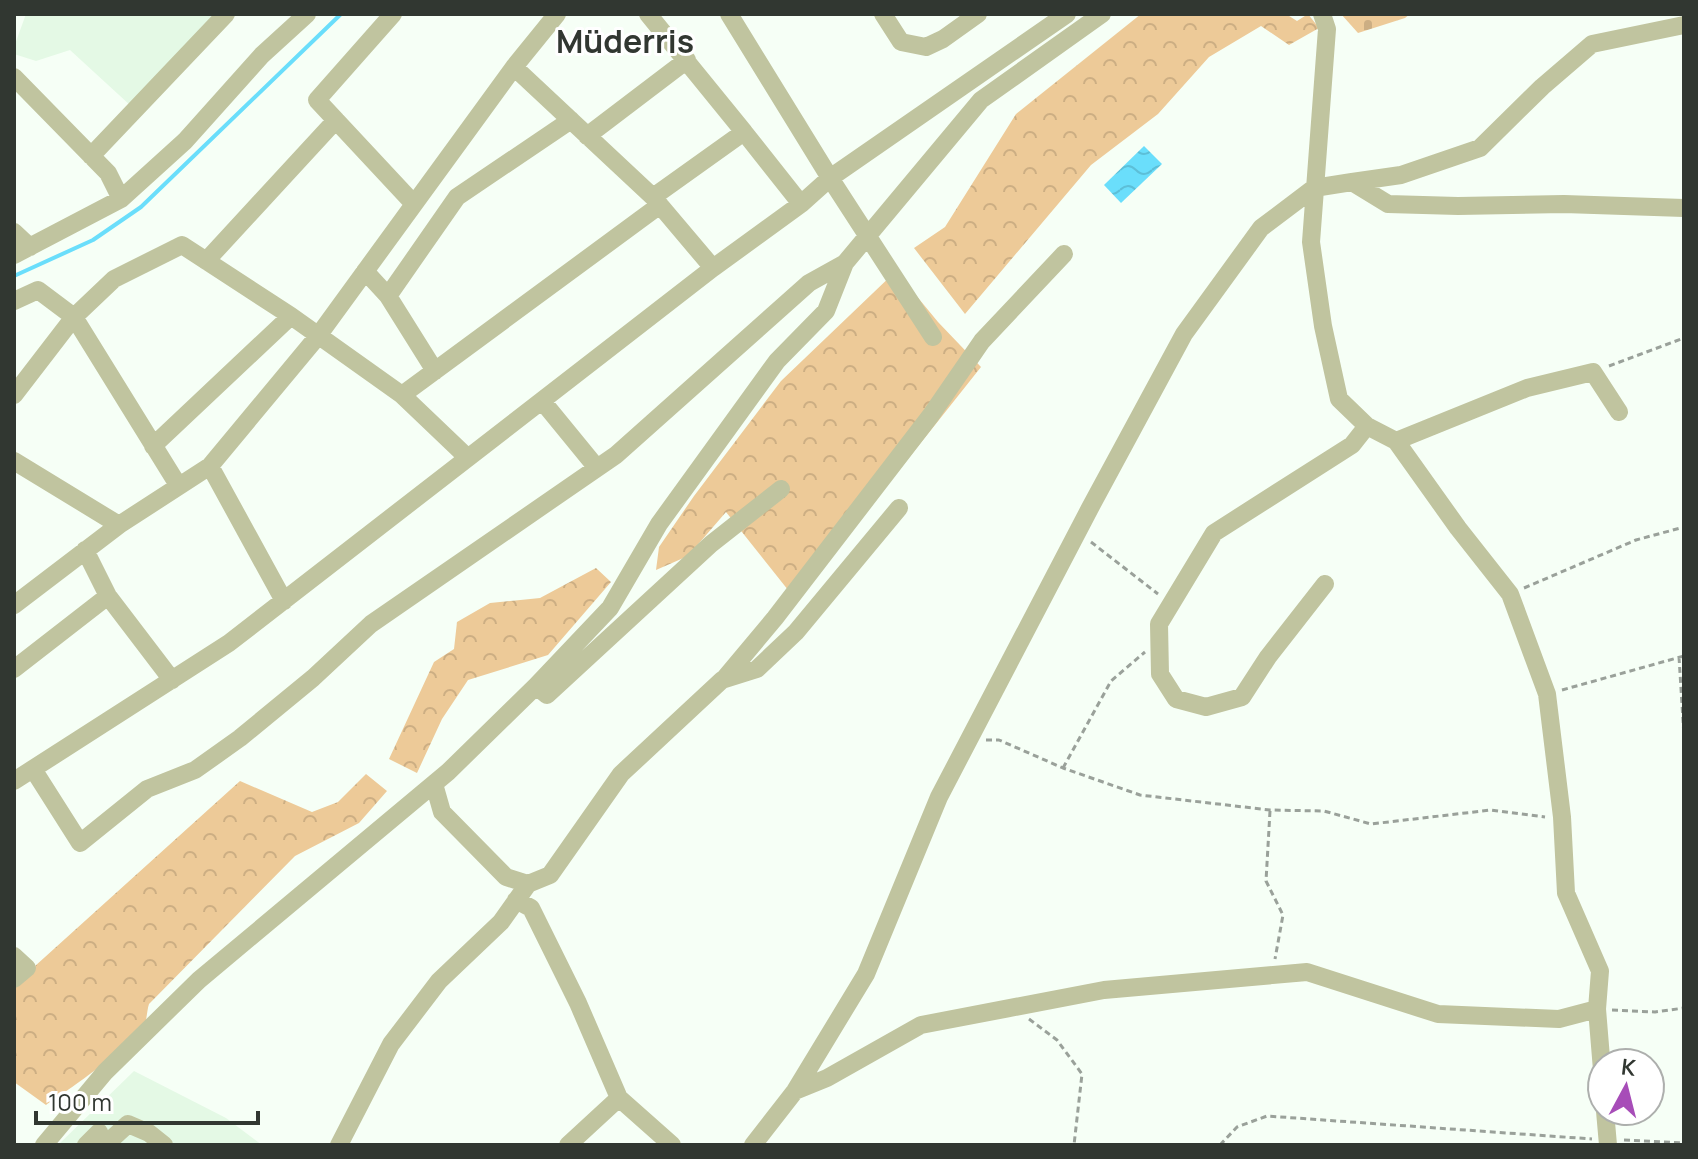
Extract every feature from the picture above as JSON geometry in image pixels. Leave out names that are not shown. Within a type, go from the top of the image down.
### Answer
[{"type":"street","points":[[91,156],[226,14]]},
{"type":"street","points":[[14,232],[22,251],[121,199],[185,141],[262,55],[307,14]]},
{"type":"street","points":[[393,14],[317,100],[414,204]]},
{"type":"street","points":[[14,605],[119,525],[210,466],[318,336],[514,67],[557,14]]},
{"type":"street","points":[[648,14],[801,204]]},
{"type":"street","points":[[729,14],[933,337]]},
{"type":"street","points":[[883,14],[901,42],[926,47],[978,14]]},
{"type":"street","points":[[14,781],[229,643],[713,268],[801,204],[830,178],[1067,14]]},
{"type":"street","points":[[33,769],[80,843],[147,789],[195,770],[240,738],[313,678],[371,624],[616,455],[809,283],[845,263],[981,100],[1102,14]]},
{"type":"street","points":[[1322,14],[1327,29],[1311,242],[1323,326],[1339,399],[1367,426],[1396,441],[1510,594],[1547,694],[1562,817],[1566,893],[1600,971],[1597,1009],[1600,1047]]},
{"type":"street","points":[[753,1145],[795,1091],[866,974],[939,797],[1184,334],[1261,228],[1314,188],[1401,175],[1480,148],[1542,87],[1592,44],[1684,25]]},
{"type":"street","points":[[587,136],[687,60]]},
{"type":"street","points":[[514,67],[656,201],[713,268]]},
{"type":"street","points":[[14,77],[108,173],[121,199]]},
{"type":"street","points":[[206,261],[336,120]]},
{"type":"street","points":[[388,296],[457,197],[571,120]]},
{"type":"street","points":[[402,395],[744,132]]},
{"type":"street","points":[[435,175],[457,197]]},
{"type":"street","points":[[1352,182],[1388,204],[1684,208]]},
{"type":"street","points":[[14,395],[74,317],[114,279],[182,245],[291,316],[402,395],[468,458]]},
{"type":"street","points":[[339,1145],[391,1044],[439,981],[501,922],[528,884],[550,875],[621,774],[722,680],[775,618],[931,415],[982,341],[1064,254]]},
{"type":"street","points":[[44,1145],[105,1072],[199,980],[434,784],[536,686],[610,608],[659,524],[777,361],[826,311],[845,263]]},
{"type":"street","points":[[365,271],[388,296],[435,371]]},
{"type":"street","points":[[14,301],[38,290],[74,317],[178,485]]},
{"type":"street","points":[[153,446],[291,316]]},
{"type":"street","points":[[1396,441],[1527,388],[1593,372],[1619,412]]},
{"type":"street","points":[[543,402],[597,468]]},
{"type":"street","points":[[1325,584],[1268,657],[1242,697],[1206,707],[1176,699],[1160,674],[1159,624],[1214,533],[1352,445],[1367,426]]},
{"type":"street","points":[[14,461],[119,525]]},
{"type":"street","points":[[210,466],[284,601]]},
{"type":"street","points":[[536,686],[547,695],[711,544],[781,489]]},
{"type":"street","points":[[722,680],[757,669],[796,632],[899,508]]},
{"type":"street","points":[[85,550],[108,596],[172,680]]},
{"type":"street","points":[[14,669],[108,596]]},
{"type":"street","points":[[434,784],[442,812],[506,877],[528,884]]},
{"type":"street","points":[[516,900],[531,908],[578,1003],[619,1098],[672,1145]]},
{"type":"street","points":[[795,1091],[827,1078],[921,1025],[1104,990],[1307,972],[1438,1014],[1559,1019],[1597,1009]]},
{"type":"street","points":[[568,1145],[619,1098]]},
{"type":"street","points":[[97,1141],[128,1124],[149,1133],[164,1145]]},
{"type":"path","points":[[1593,372],[1684,338]]},
{"type":"path","points":[[1510,594],[1636,540],[1684,527]]},
{"type":"path","points":[[1078,532],[1171,603]]},
{"type":"path","points":[[1063,768],[1111,681],[1140,654],[1160,647]]},
{"type":"path","points":[[1547,694],[1682,657],[1684,736]]},
{"type":"path","points":[[970,739],[999,740],[1063,768],[1140,795],[1270,810],[1324,811],[1371,824],[1491,810],[1562,817]]},
{"type":"path","points":[[1270,810],[1266,881],[1283,915],[1273,975]]},
{"type":"path","points":[[1014,1008],[1057,1040],[1082,1074],[1074,1145]]},
{"type":"path","points":[[1597,1009],[1655,1012],[1684,1008]]},
{"type":"path","points":[[1220,1145],[1237,1127],[1267,1116],[1607,1142],[1684,1143]]},
{"type":"shaded area","points":[[26,14],[218,14],[131,106],[70,50],[36,61],[14,54]]},
{"type":"shaded area","points":[[134,1071],[226,1118],[262,1145],[58,1145]]},
{"type":"green space","points":[[1141,14],[1286,14],[1297,21],[1308,14],[1319,28],[1289,45],[1261,26],[1209,57],[1158,114],[1091,165],[965,314],[914,248],[945,227],[1016,114]]},
{"type":"green space","points":[[1341,14],[1410,14],[1358,33]]},
{"type":"green space","points":[[896,271],[981,367],[796,600],[726,512],[688,556],[656,570],[659,547],[781,381]]},
{"type":"green space","points":[[596,568],[611,582],[548,655],[468,680],[442,719],[417,773],[389,759],[434,662],[454,649],[457,622],[490,603],[540,598]]},
{"type":"green space","points":[[366,774],[387,791],[359,823],[295,856],[149,1004],[145,1023],[129,1043],[46,1105],[14,1082],[14,985],[240,781],[312,812],[338,802]]},
{"type":"water","points":[[1144,146],[1162,164],[1121,203],[1104,185]]},
{"type":"waterway","points":[[14,276],[93,240],[141,207],[341,14]]},
{"type":"district","name":"Müderris","points":[[625,41]]}]
